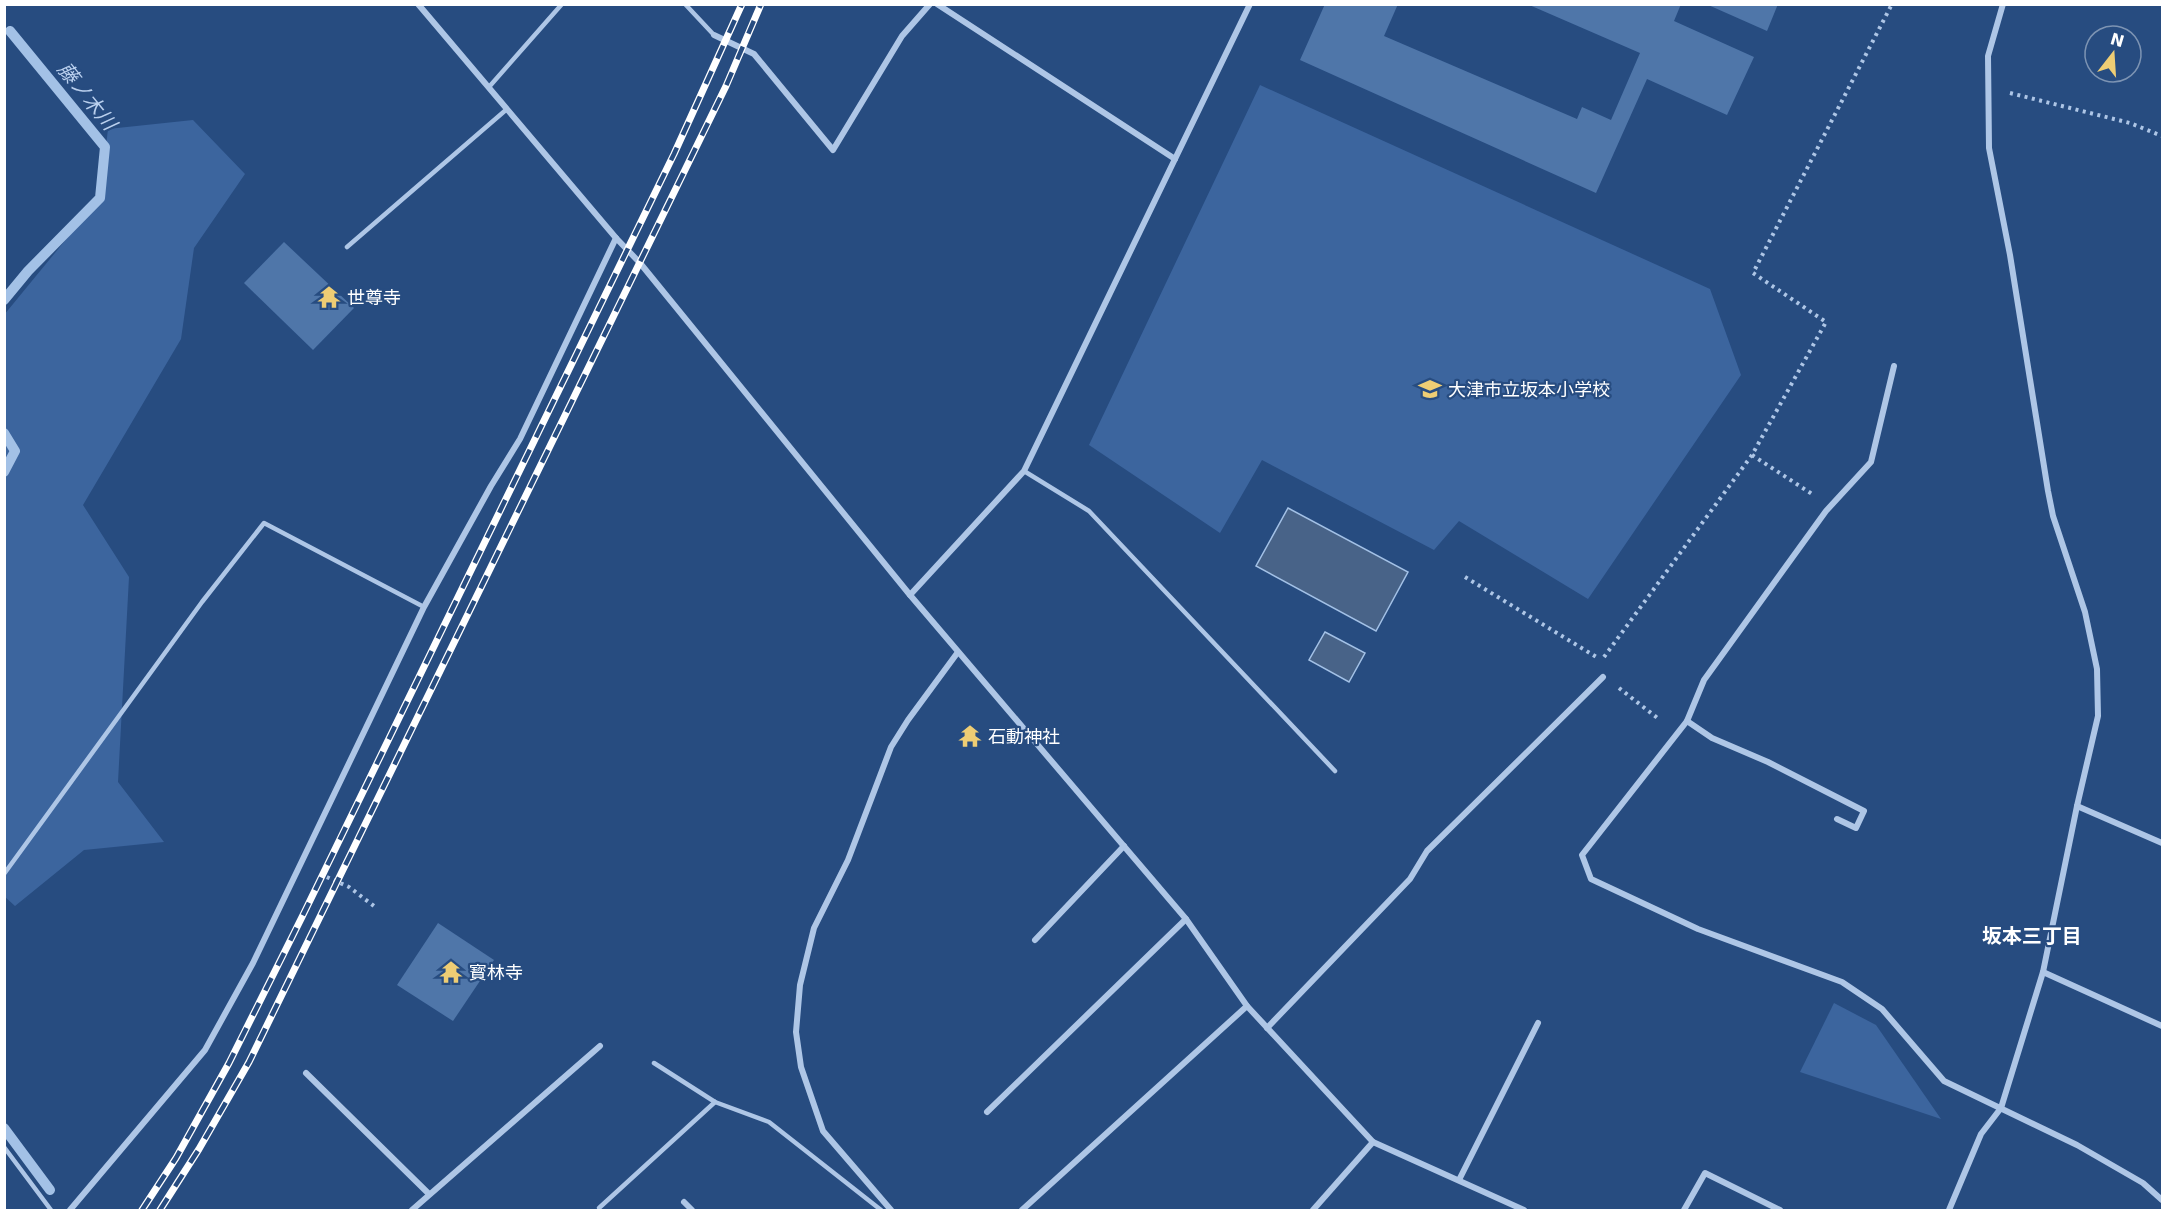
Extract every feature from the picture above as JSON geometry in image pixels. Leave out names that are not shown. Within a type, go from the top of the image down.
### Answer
[{"type":"street","points":[[418,4],[616,238],[640,263],[910,596],[1186,919],[1247,1006],[1267,1028],[1373,1142],[1524,1210]]},
{"type":"street","points":[[714,35],[754,54],[833,150],[902,36],[930,4]]},
{"type":"street","points":[[937,4],[1174,159]]},
{"type":"street","points":[[910,596],[1024,471],[1250,4]]},
{"type":"street","points":[[1949,1210],[1981,1134],[2001,1108],[2043,972],[2098,716],[2097,669],[2085,612],[2053,516],[2010,255],[1989,148],[1988,56],[2003,4]]},
{"type":"street","points":[[70,1210],[205,1050],[253,963],[424,607],[491,486],[520,439],[616,238]]},
{"type":"street","points":[[1894,366],[1871,462],[1831,506],[1704,680],[1687,721],[1582,855],[1591,879],[1698,929],[1842,982],[1882,1008],[1944,1081],[2077,1145],[2143,1183],[2163,1200]]},
{"type":"street","points":[[891,1210],[823,1131],[801,1067],[796,1032],[800,985],[814,928],[848,860],[891,747],[958,652]]},
{"type":"street","points":[[1267,1028],[1410,879],[1427,851],[1603,676]]},
{"type":"street","points":[[1687,721],[1712,738],[1768,762],[1864,811],[1856,828],[1837,819]]},
{"type":"street","points":[[2077,806],[2163,843]]},
{"type":"street","points":[[1035,940],[1124,846]]},
{"type":"street","points":[[987,1112],[1186,919]]},
{"type":"street","points":[[2043,972],[2163,1026]]},
{"type":"street","points":[[1022,1210],[1247,1006]]},
{"type":"street","points":[[1459,1180],[1538,1023]]},
{"type":"street","points":[[412,1210],[600,1046]]},
{"type":"street","points":[[306,1073],[429,1194]]},
{"type":"street","points":[[1312,1210],[1373,1142]]},
{"type":"street","points":[[1684,1210],[1705,1173],[1780,1210]]},
{"type":"street","points":[[684,1202],[692,1210]]},
{"type":"lane","points":[[489,87],[561,4]]},
{"type":"lane","points":[[685,4],[714,35]]},
{"type":"lane","points":[[347,247],[507,109]]},
{"type":"lane","points":[[1024,471],[1089,511],[1335,771]]},
{"type":"lane","points":[[4,874],[202,602],[264,524],[424,607]]},
{"type":"lane","points":[[654,1063],[715,1102],[769,1122],[881,1210]]},
{"type":"lane","points":[[599,1208],[715,1102]]},
{"type":"lane","points":[[4,1147],[51,1210]]},
{"type":"path","points":[[1465,577],[1602,660],[1752,455],[1826,322],[1753,273],[1892,4]]},
{"type":"path","points":[[1989,88],[2130,123],[2163,136]]},
{"type":"path","points":[[1752,455],[1831,506]]},
{"type":"path","points":[[1603,676],[1678,733]]},
{"type":"path","points":[[300,865],[349,887],[374,906]]},
{"type":"shaded area","points":[[1260,85],[1710,289],[1741,375],[1588,599],[1459,521],[1434,550],[1262,460],[1220,533],[1089,445]]},
{"type":"shaded area","points":[[193,120],[245,174],[194,248],[181,339],[83,505],[129,577],[118,782],[164,842],[84,850],[15,906],[4,896],[4,315],[100,198],[108,129]]},
{"type":"shaded area","points":[[1288,508],[1408,572],[1376,631],[1256,566]]},
{"type":"shaded area","points":[[1325,632],[1365,653],[1349,682],[1309,660]]},
{"type":"shaded area","points":[[1834,1003],[1876,1025],[1941,1119],[1800,1072]]},
{"type":"building","points":[[1325,4],[1398,4],[1384,36],[1577,119],[1582,107],[1611,120],[1640,53],[1527,4],[1681,4],[1674,21],[1754,57],[1727,115],[1647,79],[1596,193],[1300,60]]},
{"type":"building","points":[[1706,4],[1778,4],[1767,31]]},
{"type":"building","points":[[284,242],[354,308],[313,350],[244,283]]},
{"type":"building","points":[[438,923],[494,960],[453,1021],[397,985]]},
{"type":"waterway","name":"藤ノ木川","points":[[4,300],[28,271],[100,198],[105,147],[10,31]]},
{"type":"waterway","name":"藤ノ木川","points":[[4,433],[15,451],[4,472]]},
{"type":"waterway","name":"藤ノ木川","points":[[4,1128],[50,1190]]},
{"type":"railway","points":[[142,1210],[176,1158],[229,1063],[302,917],[674,154],[742,4]]},
{"type":"railway","points":[[160,1210],[199,1149],[249,1062],[726,86],[761,4]]},
{"type":"place","name":"世尊寺","points":[[329,297]]},
{"type":"place","name":"大津市立坂本小学校","points":[[1430,389]]},
{"type":"place","name":"石動神社","points":[[970,736]]},
{"type":"place","name":"寳林寺","points":[[451,972]]},
{"type":"district","name":"坂本三丁目","points":[[2032,936]]}]
